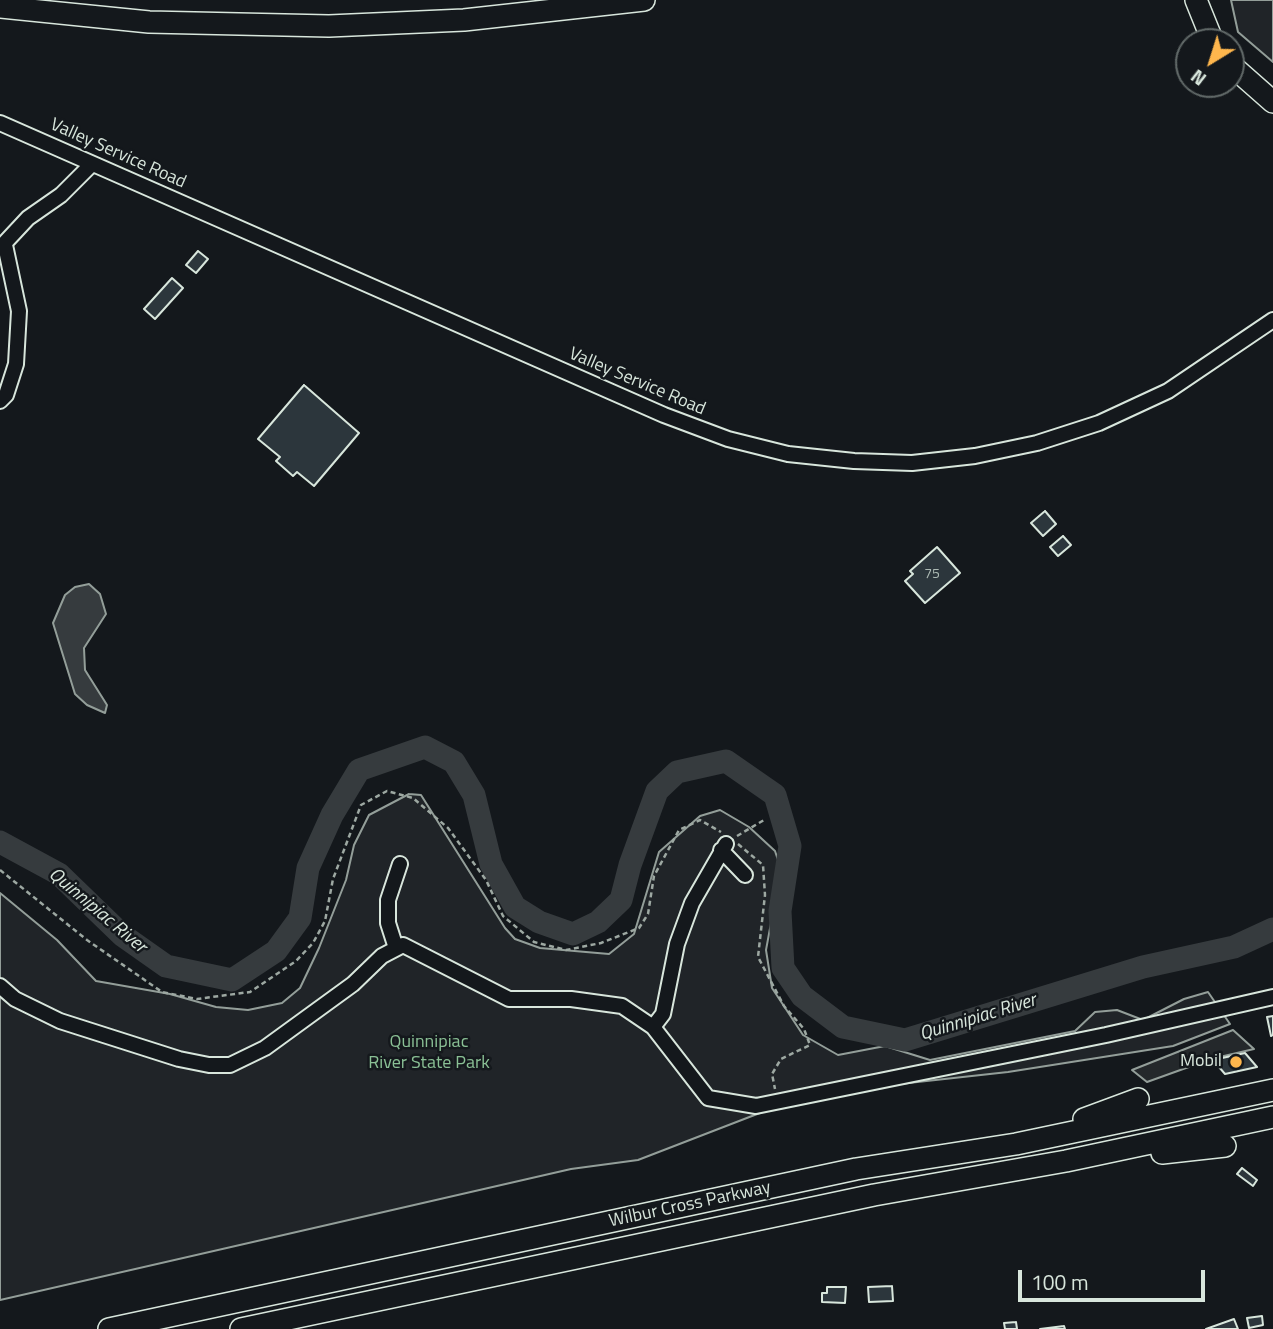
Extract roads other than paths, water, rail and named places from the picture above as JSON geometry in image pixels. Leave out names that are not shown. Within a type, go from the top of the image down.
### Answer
[{"type":"highway","points":[[0,7],[160,22],[329,26],[464,20],[644,0]]},
{"type":"highway","points":[[1196,0],[1207,28]]},
{"type":"highway","points":[[1245,78],[1273,103]]},
{"type":"highway","name":"Wilbur Cross Parkway","points":[[109,1329],[856,1169],[1016,1144],[1273,1090]]},
{"type":"highway","points":[[1016,1144],[1138,1099]]},
{"type":"highway","name":"Wilbur Cross Parkway","points":[[241,1329],[874,1195],[1066,1161],[1273,1117]]},
{"type":"highway","points":[[1066,1161],[1225,1146]]},
{"type":"street","name":"Valley Service Road","points":[[0,123],[686,424],[749,445],[808,457],[919,462],[983,455],[1037,443],[1099,423],[1168,391],[1273,320]]},
{"type":"street","points":[[0,401],[6,395],[16,364],[19,311],[3,246],[28,218],[61,195],[92,164]]},
{"type":"street","points":[[653,1027],[663,1014],[682,929],[701,886],[726,844],[745,875]]},
{"type":"street","points":[[396,947],[388,923],[388,900],[400,864]]},
{"type":"street","points":[[0,986],[15,999],[60,1021],[178,1059],[209,1065],[230,1065],[250,1057],[285,1034],[312,1011],[337,997],[396,947],[403,945],[435,958],[509,999],[571,999],[622,1006],[653,1027],[708,1098],[756,1106],[777,1099],[1106,1035],[1273,997]]},
{"type":"waterway","name":"Quinnipiac River","points":[[0,842],[59,874],[122,935],[166,966],[232,980],[276,951],[300,918],[308,868],[332,815],[359,770],[425,747],[454,762],[474,795],[491,864],[515,907],[539,922],[573,934],[598,922],[621,900],[630,865],[657,791],[677,772],[726,761],[775,795],[790,846],[780,911],[783,968],[802,996],[843,1027],[905,1040],[1143,967],[1234,947],[1273,929]]},
{"type":"place","name":"Mobil","points":[[1236,1062]]},
{"type":"park label","name":"Quinnipiac River State Park","points":[[429,1053]]}]
